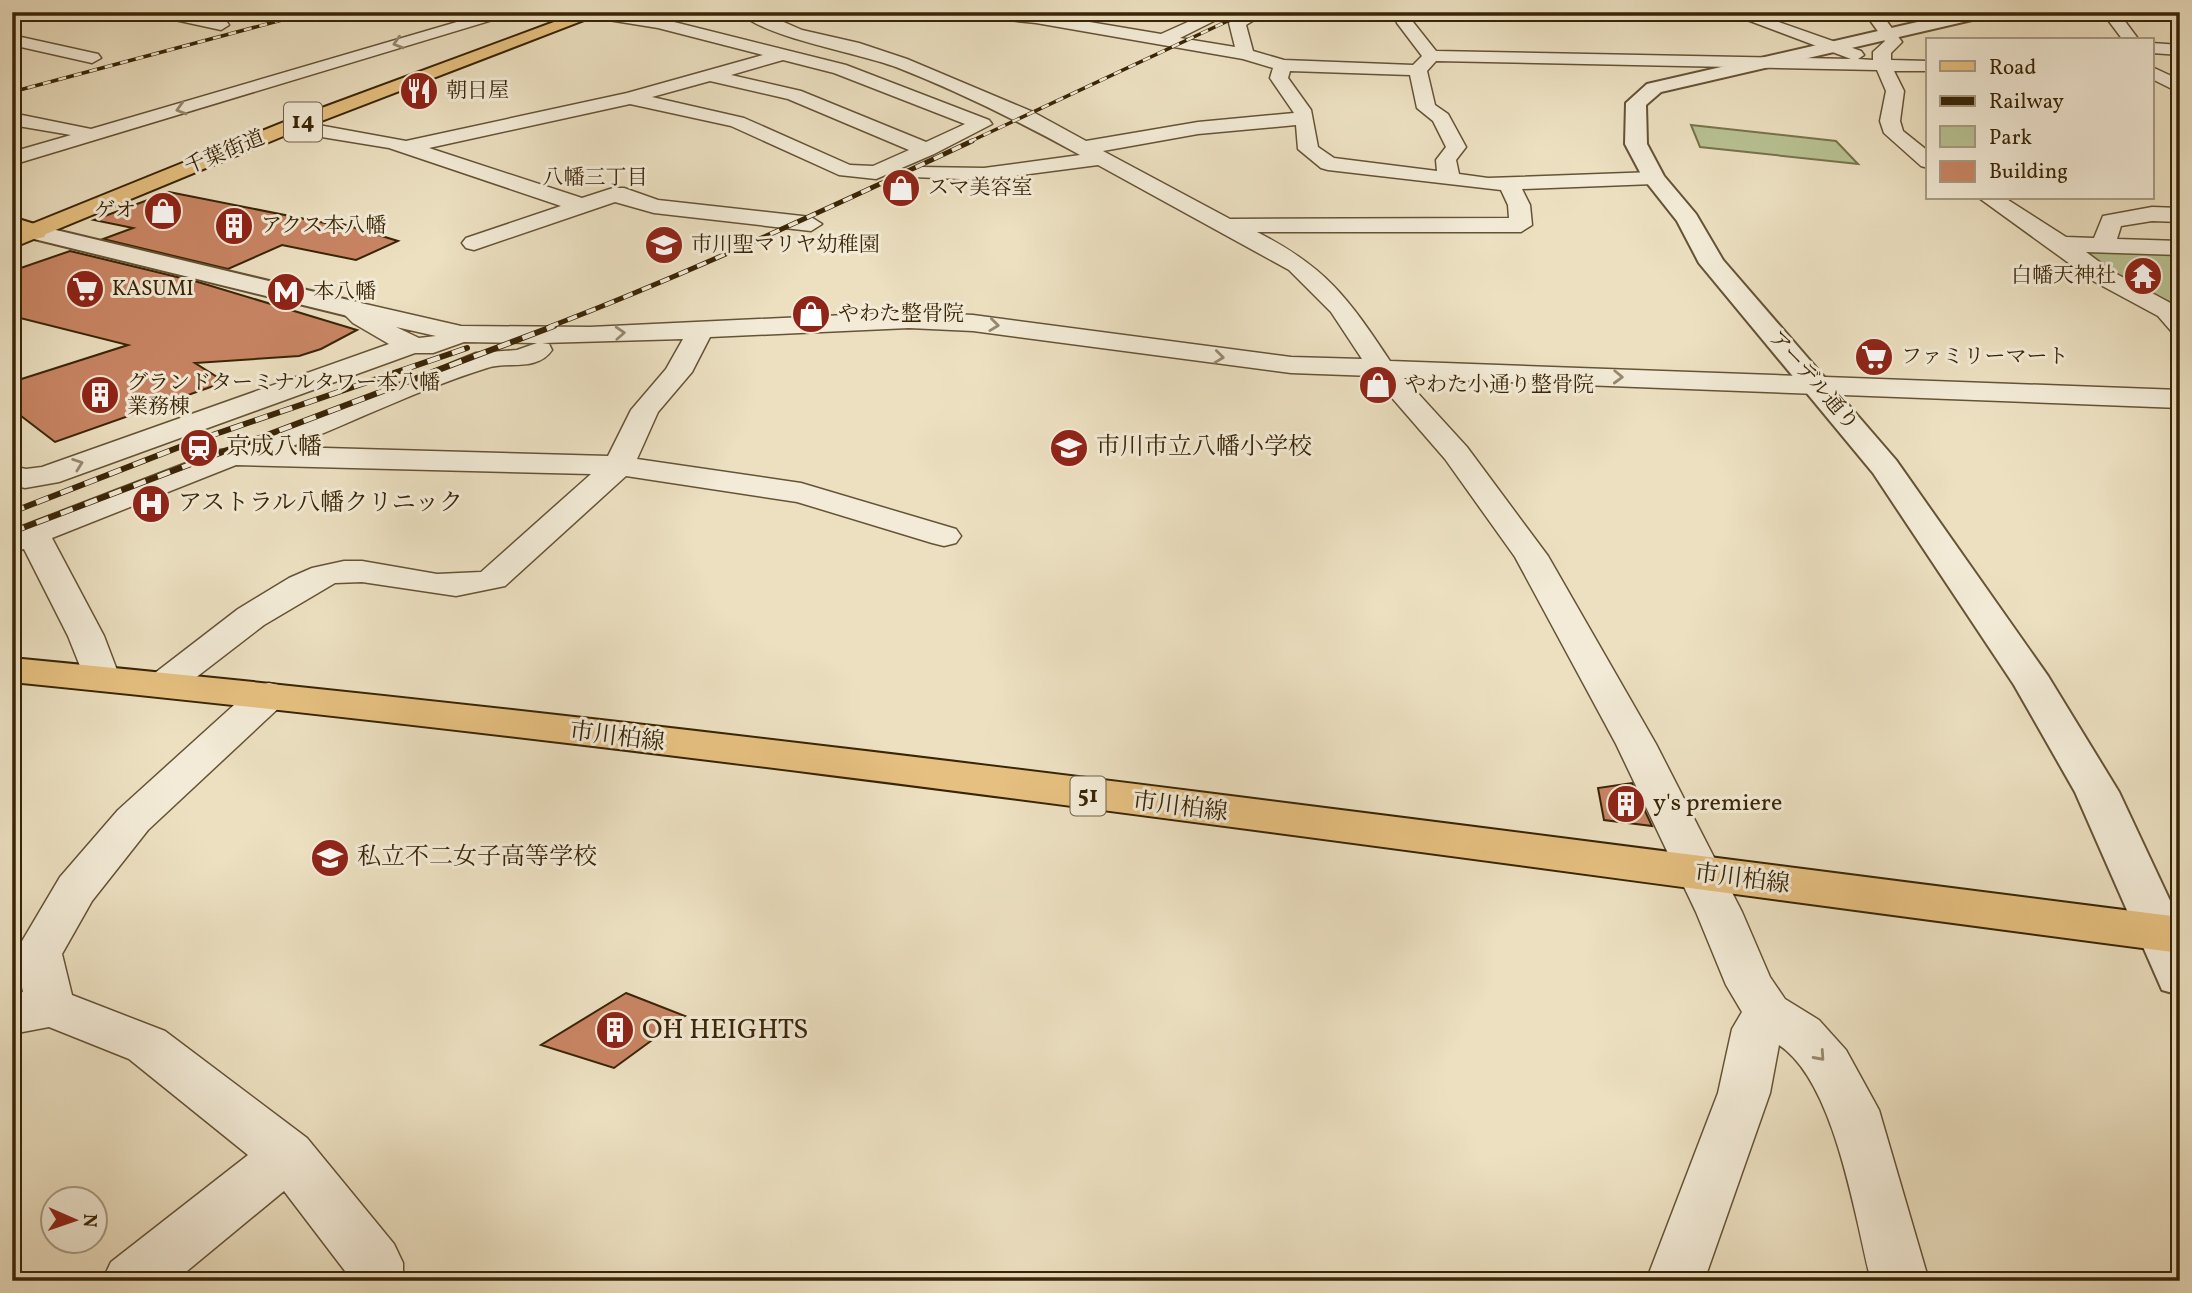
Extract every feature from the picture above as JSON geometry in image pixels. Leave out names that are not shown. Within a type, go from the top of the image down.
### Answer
[{"type":"main road","name":"千葉街道","points":[[20,232],[291,126],[596,12]]},
{"type":"main road","name":"市川柏線","points":[[12,670],[269,695],[2171,933]]},
{"type":"street","points":[[158,12],[221,25]]},
{"type":"street","points":[[12,159],[511,12]]},
{"type":"street","points":[[596,12],[658,23],[840,69],[982,124],[876,173],[846,170],[737,122],[629,98]]},
{"type":"street","points":[[747,12],[797,34],[853,47],[901,63],[995,101],[1298,265],[1341,307],[1382,371],[1456,453],[1531,556],[1636,744],[1750,985],[1768,1013],[1801,1034],[1828,1065],[1853,1110],[1900,1281]]},
{"type":"street","points":[[979,12],[1036,18],[1245,54],[1283,65],[1579,57],[1752,75],[1883,65],[1926,66]]},
{"type":"street","points":[[1162,40],[1224,12]]},
{"type":"street","points":[[1245,54],[1237,23],[1259,12]]},
{"type":"street","points":[[1401,12],[1424,63],[1426,108],[1441,118],[1455,147],[1446,160],[1449,180]]},
{"type":"street","points":[[1734,12],[1883,65]]},
{"type":"street","name":"アーデル通り","points":[[1985,12],[1879,23],[1830,46],[1752,75],[1670,82],[1654,88],[1636,103],[1636,144],[1654,178],[1688,219],[1712,263],[1885,467],[2034,685],[2097,792],[2171,933],[2180,976]]},
{"type":"street","points":[[2110,12],[2130,38]]},
{"type":"street","points":[[435,16],[470,22]]},
{"type":"street","points":[[1879,23],[1894,42],[1882,52],[1883,65],[1895,91],[1890,121],[1894,133],[1926,160]]},
{"type":"street","points":[[12,40],[92,58]]},
{"type":"street","points":[[2154,48],[2180,50]]},
{"type":"street","points":[[406,147],[629,98],[783,54]]},
{"type":"street","points":[[1283,65],[1279,78],[1287,95],[1299,104],[1305,118],[1308,149],[1328,164],[1449,180],[1508,182],[1654,178]]},
{"type":"street","points":[[2154,75],[2180,88]]},
{"type":"street","points":[[713,76],[794,95],[927,150]]},
{"type":"street","points":[[1868,90],[1895,91]]},
{"type":"street","points":[[830,128],[931,103]]},
{"type":"street","points":[[920,173],[984,174],[1210,126],[1305,118]]},
{"type":"street","points":[[12,119],[95,133]]},
{"type":"street","points":[[291,126],[362,136],[406,147],[580,205]]},
{"type":"street","points":[[778,141],[804,134]]},
{"type":"street","points":[[1225,226],[1434,223],[1521,225],[1519,205],[1508,182]]},
{"type":"street","points":[[474,243],[613,195],[624,195],[654,206],[811,224]]},
{"type":"street","points":[[1993,200],[2062,244],[2104,277],[2175,316]]},
{"type":"street","points":[[2104,244],[2111,221],[2152,214],[2180,215]]},
{"type":"street","points":[[20,232],[352,309],[380,313],[454,334],[575,335],[868,320],[973,323],[1215,357],[1382,371],[1816,384],[2180,399]]},
{"type":"street","points":[[2062,244],[2180,248]]},
{"type":"street","points":[[352,309],[363,320],[410,346]]},
{"type":"street","points":[[164,684],[286,593],[334,572],[347,570],[411,581],[478,585],[493,579],[619,466],[645,410],[678,372],[701,329]]},
{"type":"street","points":[[12,475],[25,479],[48,475],[410,346],[444,343],[454,334]]},
{"type":"street","points":[[245,455],[485,359],[521,358],[575,335]]},
{"type":"street","points":[[101,678],[86,636],[22,538],[231,456],[619,466],[802,493],[944,536]]},
{"type":"street","points":[[269,695],[133,820],[76,889],[38,953],[31,1011],[147,1045],[288,1155],[374,1263],[374,1281]]},
{"type":"street","points":[[1675,1281],[1744,1093],[1758,1029],[1768,1013]]},
{"type":"street","points":[[131,1281],[288,1155]]},
{"type":"green space","points":[[1691,125],[1836,141],[1858,164],[1700,147]]},
{"type":"green space","name":"白幡天神社","points":[[2061,244],[2180,248],[2180,312]]},
{"type":"building","name":"アクス本八幡","points":[[169,192],[330,224],[336,222],[398,241],[356,260],[282,245],[228,269],[103,239],[133,228],[94,220]]},
{"type":"building","points":[[70,251],[198,282],[357,330],[321,349],[299,356],[195,363],[225,382],[55,442],[12,409],[12,382],[128,345],[12,316],[12,271]]},
{"type":"building","name":"y's premiere","points":[[1632,783],[1652,826],[1604,820],[1598,788]]},
{"type":"building","name":"OH HEIGHTS","points":[[626,993],[685,1016],[614,1068],[541,1045]]},
{"type":"railway","points":[[12,92],[312,12]]},
{"type":"railway","points":[[969,142],[1247,12]]},
{"type":"railway","points":[[549,327],[709,261],[972,141]]},
{"type":"railway","points":[[12,532],[554,326]]},
{"type":"railway","points":[[12,512],[195,441],[467,348]]},
{"type":"place","name":"朝日屋","points":[[419,91]]},
{"type":"place","name":"スマ美容室","points":[[901,188]]},
{"type":"place","name":"ゲオ","points":[[163,211]]},
{"type":"place","name":"アクス本八幡","points":[[234,226]]},
{"type":"place","name":"市川聖マリヤ幼稚園","points":[[664,245]]},
{"type":"place","name":"白幡天神社","points":[[2143,276]]},
{"type":"place","name":"KASUMI","points":[[85,289]]},
{"type":"place","name":"本八幡","points":[[286,292]]},
{"type":"place","name":"やわた整骨院","points":[[811,314]]},
{"type":"place","name":"ファミリーマート","points":[[1874,357]]},
{"type":"place","name":"やわた小通り整骨院","points":[[1378,385]]},
{"type":"place","name":"グランドターミナルタワー本八幡 業務棟","points":[[100,395]]},
{"type":"place","name":"京成八幡","points":[[199,448]]},
{"type":"place","name":"市川市立八幡小学校","points":[[1069,448]]},
{"type":"place","name":"アストラル八幡クリニック","points":[[151,504]]},
{"type":"place","name":"y's premiere","points":[[1626,804]]},
{"type":"place","name":"私立不二女子高等学校","points":[[330,858]]},
{"type":"place","name":"OH HEIGHTS","points":[[615,1030]]},
{"type":"district","name":"八幡三丁目","points":[[595,178]]}]
